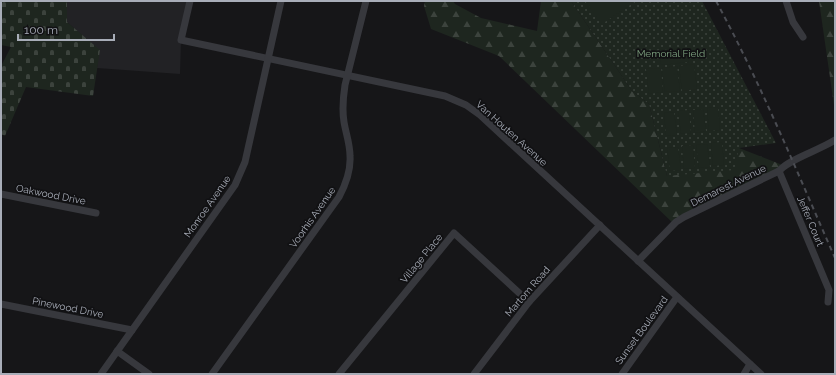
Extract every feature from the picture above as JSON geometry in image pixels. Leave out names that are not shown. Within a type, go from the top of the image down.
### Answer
[{"type":"street","name":"Van Houten Avenue","points":[[190,1],[181,40],[445,96],[466,105],[480,115],[761,374]]},
{"type":"street","name":"Monroe Avenue","points":[[101,374],[240,177],[245,162],[281,1]]},
{"type":"street","name":"Voorhis Avenue","points":[[212,374],[344,188],[348,177],[350,145],[344,122],[343,98],[347,75],[366,1]]},
{"type":"street","points":[[786,1],[793,22],[803,37]]},
{"type":"street","name":"Demarest Avenue","points":[[638,261],[676,222],[684,217],[779,171],[784,165],[824,147],[835,140]]},
{"type":"street","name":"Jeffer Court","points":[[779,171],[829,290],[828,302]]},
{"type":"street","name":"Oakwood Drive","points":[[1,194],[96,213]]},
{"type":"street","name":"Martom Road","points":[[474,374],[529,302],[600,226]]},
{"type":"street","name":"Village Place","points":[[339,374],[454,233],[529,302]]},
{"type":"street","name":"Sunset Boulevard","points":[[622,374],[677,297]]},
{"type":"street","name":"Pinewood Drive","points":[[1,304],[132,330]]},
{"type":"street","points":[[117,351],[149,374]]},
{"type":"street","points":[[744,374],[750,364]]},
{"type":"shaded area","points":[[67,1],[190,1],[181,40],[180,74],[97,68],[99,50],[67,22]]},
{"type":"green space","points":[[1,1],[67,1],[67,22],[100,50],[93,96],[26,87],[5,136],[1,134],[1,66],[11,47],[1,45]]},
{"type":"green space","points":[[425,1],[453,1],[455,4],[481,18],[537,31],[541,1],[571,1],[632,91],[649,104],[667,176],[739,148],[785,166],[674,224],[499,56],[431,29],[424,6]]},
{"type":"green space","name":"Memorial Field","points":[[571,1],[702,1],[776,143],[739,148],[734,170],[667,176],[649,104],[632,91]]},
{"type":"green space","points":[[585,1],[636,1],[602,24]]},
{"type":"green space","points":[[819,1],[835,1],[835,112]]},
{"type":"green space","points":[[687,47],[689,62],[661,65],[660,50]]},
{"type":"green space","points":[[694,64],[697,89],[682,91],[679,66]]},
{"type":"green space","points":[[677,66],[680,91],[665,92],[662,68]]},
{"type":"green space","points":[[661,68],[663,92],[649,94],[646,69]]},
{"type":"green space","points":[[718,107],[720,130],[709,131],[707,108]]},
{"type":"green space","points":[[703,109],[706,131],[695,133],[693,110]]},
{"type":"green space","points":[[689,110],[691,133],[681,134],[678,111]]},
{"type":"green space","points":[[674,112],[677,135],[666,136],[664,113]]},
{"type":"green space","points":[[722,142],[724,165],[713,166],[711,143]]},
{"type":"green space","points":[[707,144],[710,167],[699,168],[696,145]]},
{"type":"green space","points":[[693,145],[695,168],[684,169],[682,146]]},
{"type":"green space","points":[[678,147],[681,170],[670,171],[667,148]]},
{"type":"railway","points":[[716,1],[763,96],[835,258]]}]
